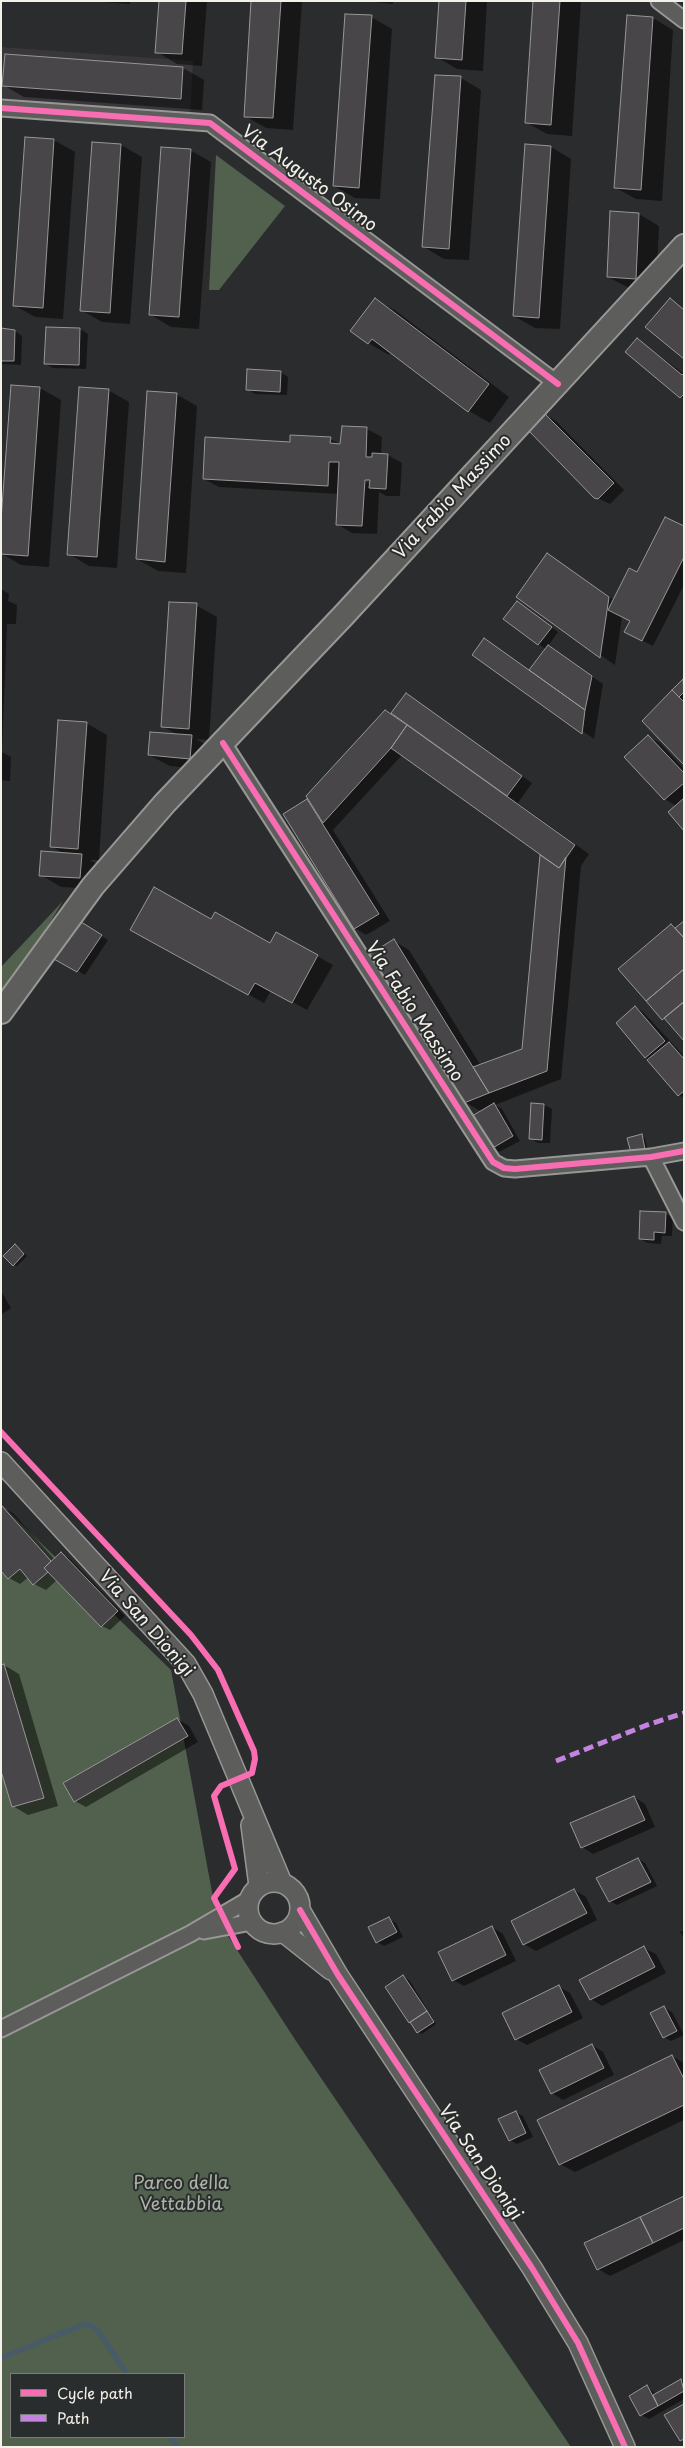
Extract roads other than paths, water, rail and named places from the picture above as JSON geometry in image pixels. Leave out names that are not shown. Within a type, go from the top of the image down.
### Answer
[{"type":"main road","name":"Via Fabio Massimo","points":[[1,1012],[93,886],[165,803],[683,249]]},
{"type":"street","points":[[659,1],[684,20]]},
{"type":"street","name":"Via Augusto Osimo","points":[[1,108],[210,124],[558,384]]},
{"type":"street","name":"Via Fabio Massimo","points":[[223,743],[493,1162],[504,1168],[515,1169],[651,1157],[684,1151]]},
{"type":"street","points":[[651,1157],[684,1222]]},
{"type":"street","name":"Via San Dionigi","points":[[1,1462],[186,1664],[203,1694],[250,1811],[282,1882],[296,1894],[300,1910],[338,1974],[532,2268],[578,2343],[625,2447]]},
{"type":"street","name":"Via San Dionigi","points":[[250,1811],[254,1893],[248,1912],[252,1922],[266,1932],[283,1932],[338,1974]]},
{"type":"street","points":[[1,2029],[190,1934],[270,1882],[282,1882]]},
{"type":"street","points":[[283,1932],[295,1923],[300,1910]]},
{"type":"street","points":[[190,1934],[252,1922]]},
{"type":"waterway","points":[[1,2358],[82,2325],[90,2325],[99,2332],[126,2373]]},
{"type":"waterway","points":[[172,2438],[178,2447]]},
{"type":"park label","name":"Parco della Vettabbia","points":[[181,2194]]}]
